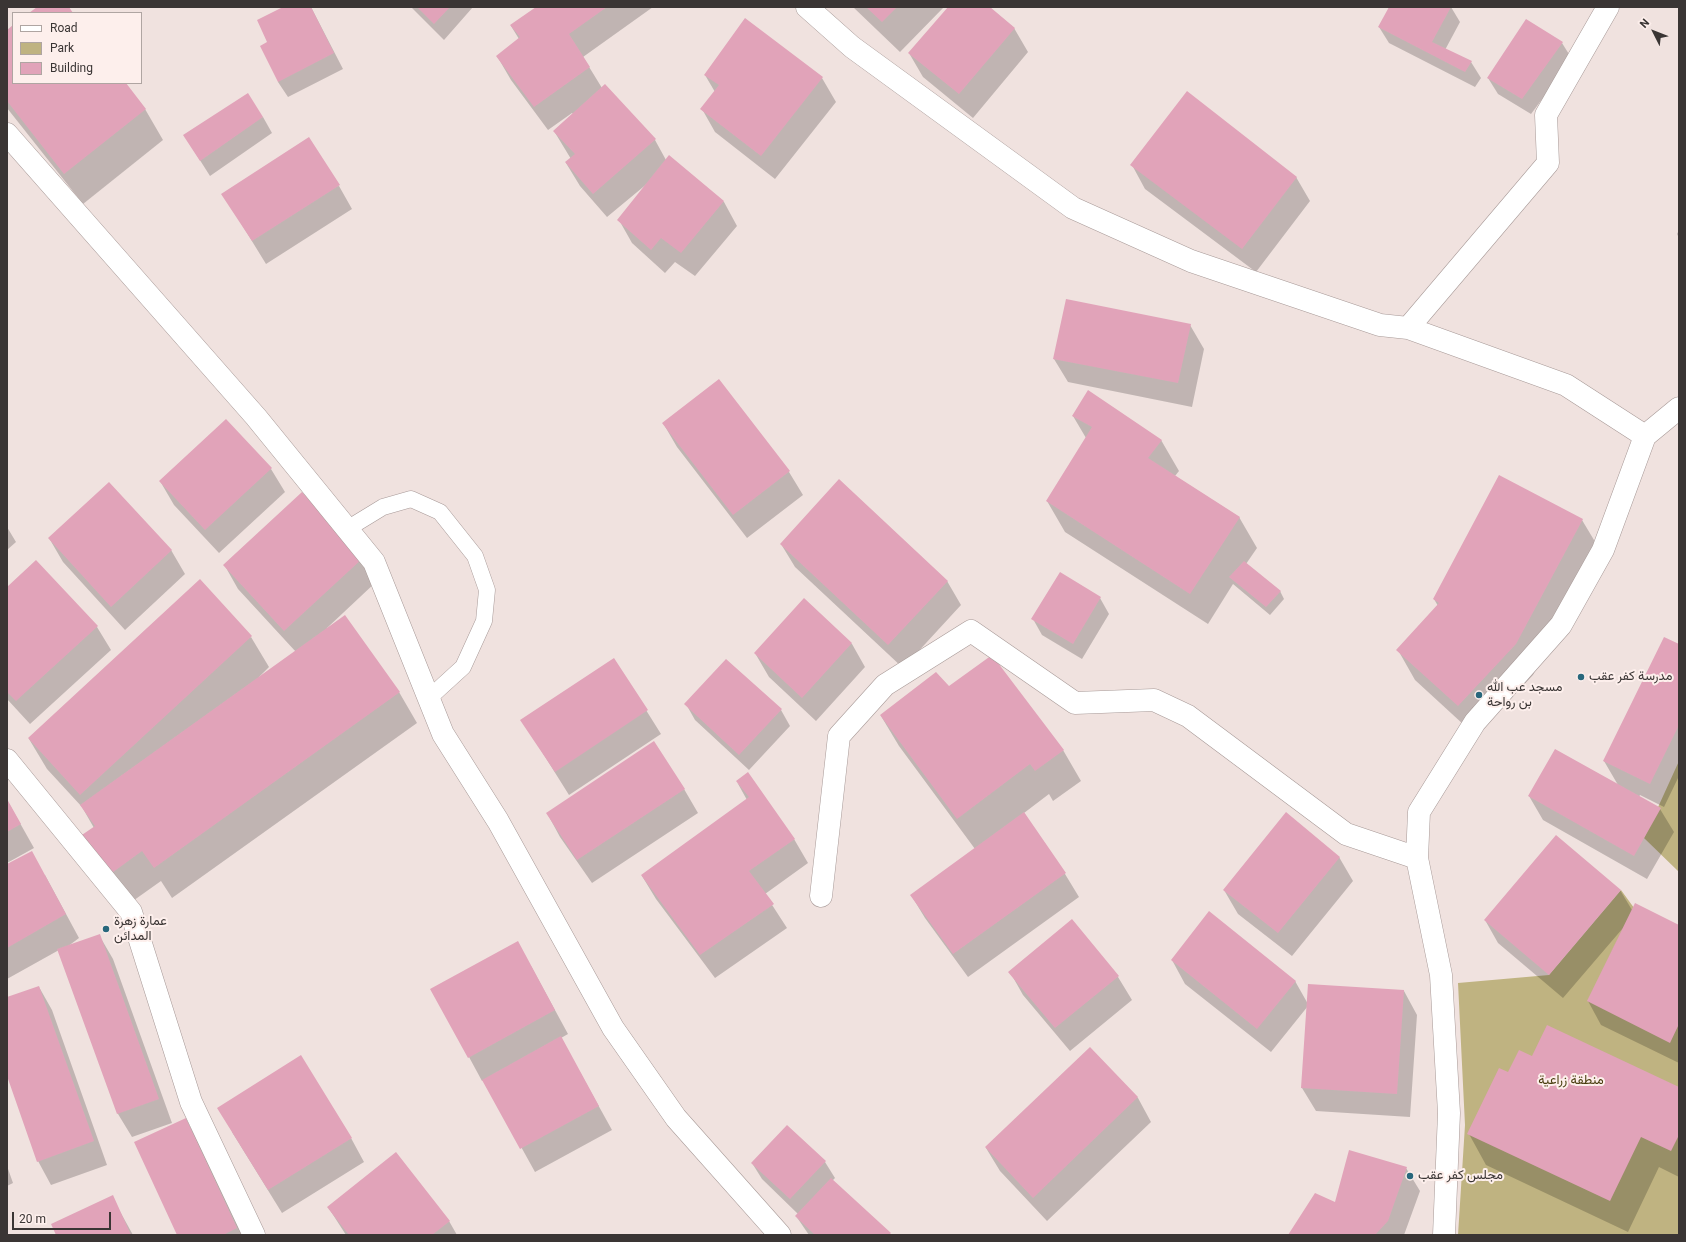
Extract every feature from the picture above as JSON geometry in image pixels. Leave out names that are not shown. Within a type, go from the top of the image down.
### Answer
[{"type":"street","points":[[807,7],[852,47],[1073,208],[1191,261],[1380,325],[1408,328],[1566,385],[1645,436]]},
{"type":"street","points":[[1408,328],[1548,163],[1546,115],[1608,7]]},
{"type":"street","points":[[7,134],[256,417],[374,562],[443,734],[498,821],[613,1028],[676,1118],[780,1235]]},
{"type":"street","points":[[1444,1235],[1449,1113],[1441,975],[1417,858],[1419,812],[1475,722],[1561,625],[1603,550],[1645,436],[1679,408]]},
{"type":"street","points":[[821,896],[838,736],[885,685],[971,631],[1074,703],[1154,700],[1188,716],[1346,834],[1417,858]]},
{"type":"street","points":[[7,760],[131,912],[191,1102],[254,1235]]},
{"type":"lane","points":[[347,529],[383,507],[411,499],[440,512],[475,556],[487,590],[484,622],[463,667],[429,698]]},
{"type":"green space","points":[[1679,761],[1679,872],[1644,838]]},
{"type":"green space","name":"منطقة زراعية","points":[[1621,890],[1679,970],[1679,1235],[1458,1235],[1465,1125],[1458,983],[1549,975]]},
{"type":"building","points":[[37,7],[69,7],[72,12],[30,12]]},
{"type":"building","points":[[283,7],[311,7],[334,53],[278,82],[260,46],[267,42],[257,20]]},
{"type":"building","points":[[417,7],[450,7],[434,24]]},
{"type":"building","points":[[536,7],[607,7],[569,34],[590,67],[534,107],[496,56],[520,37],[510,25]]},
{"type":"building","points":[[866,7],[897,7],[882,22]]},
{"type":"building","points":[[948,7],[990,7],[1015,28],[959,94],[908,53]]},
{"type":"building","points":[[1389,7],[1451,7],[1432,42],[1472,61],[1465,72],[1378,27]]},
{"type":"building","points":[[745,18],[823,77],[761,156],[700,109],[719,85],[704,75]]},
{"type":"building","points":[[1526,19],[1563,42],[1522,99],[1487,78]]},
{"type":"building","points":[[12,26],[12,84],[127,84],[146,109],[64,174],[7,101],[7,30]]},
{"type":"building","points":[[605,84],[656,139],[593,194],[565,162],[575,154],[553,131]]},
{"type":"building","points":[[1187,91],[1297,177],[1242,249],[1130,165]]},
{"type":"building","points":[[248,93],[263,117],[200,161],[183,135]]},
{"type":"building","points":[[309,137],[340,185],[252,241],[221,194]]},
{"type":"building","points":[[669,155],[724,201],[681,253],[661,238],[651,250],[617,220]]},
{"type":"building","points":[[1066,299],[1191,324],[1178,383],[1053,359]]},
{"type":"building","points":[[719,379],[790,471],[733,515],[662,423]]},
{"type":"building","points":[[1088,390],[1162,440],[1148,458],[1240,517],[1190,594],[1046,501],[1092,427],[1072,416]]},
{"type":"building","points":[[226,419],[272,468],[205,530],[159,481]]},
{"type":"building","points":[[1499,475],[1583,519],[1516,644],[1458,706],[1396,650],[1439,603],[1433,599]]},
{"type":"building","points":[[839,479],[948,581],[888,645],[780,544]]},
{"type":"building","points":[[109,482],[172,550],[111,607],[48,538]]},
{"type":"building","points":[[302,492],[363,558],[284,631],[223,565]]},
{"type":"building","points":[[36,560],[98,626],[16,701],[7,692],[7,587]]},
{"type":"building","points":[[1244,561],[1281,591],[1266,607],[1229,577]]},
{"type":"building","points":[[1060,572],[1101,597],[1073,644],[1031,619]]},
{"type":"building","points":[[200,579],[252,636],[80,795],[28,738]]},
{"type":"building","points":[[804,598],[852,643],[802,698],[754,653]]},
{"type":"building","points":[[345,615],[400,692],[154,868],[142,851],[105,878],[76,839],[95,826],[80,805]]},
{"type":"building","points":[[1664,637],[1679,644],[1679,725],[1650,784],[1603,761]]},
{"type":"building","points":[[992,655],[1064,750],[1035,771],[1030,764],[957,819],[880,715],[936,672],[949,686]]},
{"type":"building","points":[[614,658],[648,710],[555,772],[520,720]]},
{"type":"building","points":[[726,659],[782,709],[739,755],[684,704]]},
{"type":"building","points":[[654,741],[685,789],[577,860],[546,813]]},
{"type":"building","points":[[1555,749],[1661,808],[1634,856],[1528,796]]},
{"type":"building","points":[[748,772],[795,839],[749,871],[774,904],[700,955],[641,875],[749,797],[736,781]]},
{"type":"building","points":[[7,799],[21,824],[7,832]]},
{"type":"building","points":[[1024,812],[1066,873],[953,954],[910,895]]},
{"type":"building","points":[[1286,812],[1340,857],[1278,933],[1223,890]]},
{"type":"building","points":[[1556,835],[1621,890],[1549,975],[1484,920]]},
{"type":"building","points":[[32,851],[66,914],[7,948],[7,864]]},
{"type":"building","points":[[1635,903],[1679,925],[1679,1024],[1670,1043],[1587,1001]]},
{"type":"building","points":[[1209,911],[1296,981],[1257,1029],[1171,960]]},
{"type":"building","points":[[1072,919],[1119,976],[1055,1028],[1008,972]]},
{"type":"building","points":[[100,934],[159,1099],[117,1114],[57,949]]},
{"type":"building","points":[[518,941],[555,1010],[468,1058],[430,989]]},
{"type":"building","points":[[1308,984],[1404,990],[1397,1094],[1301,1088]]},
{"type":"building","points":[[39,986],[94,1141],[37,1162],[7,1076],[7,997]]},
{"type":"building","points":[[1547,1025],[1679,1087],[1679,1135],[1671,1151],[1641,1137],[1610,1201],[1467,1134],[1499,1068],[1508,1072],[1519,1050],[1532,1056]]},
{"type":"building","points":[[561,1036],[599,1106],[520,1149],[482,1080]]},
{"type":"building","points":[[1090,1047],[1138,1097],[1033,1198],[985,1147]]},
{"type":"building","points":[[301,1055],[352,1138],[268,1190],[217,1108]]},
{"type":"building","points":[[186,1118],[237,1228],[223,1235],[177,1235],[134,1142]]},
{"type":"building","points":[[787,1125],[826,1161],[790,1199],[751,1163]]},
{"type":"building","points":[[1349,1150],[1407,1167],[1388,1221],[1375,1235],[1288,1235],[1315,1193],[1335,1202]]},
{"type":"building","points":[[396,1152],[450,1221],[432,1235],[349,1235],[327,1207]]},
{"type":"building","points":[[831,1178],[891,1233],[889,1235],[815,1235],[795,1216]]},
{"type":"building","points":[[113,1195],[131,1235],[56,1235],[51,1224]]},
{"type":"place","name":"مدرسة كفر عقب","points":[[1581,677]]},
{"type":"place","name":"مسجد عب الله بن رواحة","points":[[1479,695]]},
{"type":"place","name":"عمارة زهرة المدائن","points":[[106,929]]},
{"type":"place","name":"مجلس كفر عقب","points":[[1410,1176]]}]
